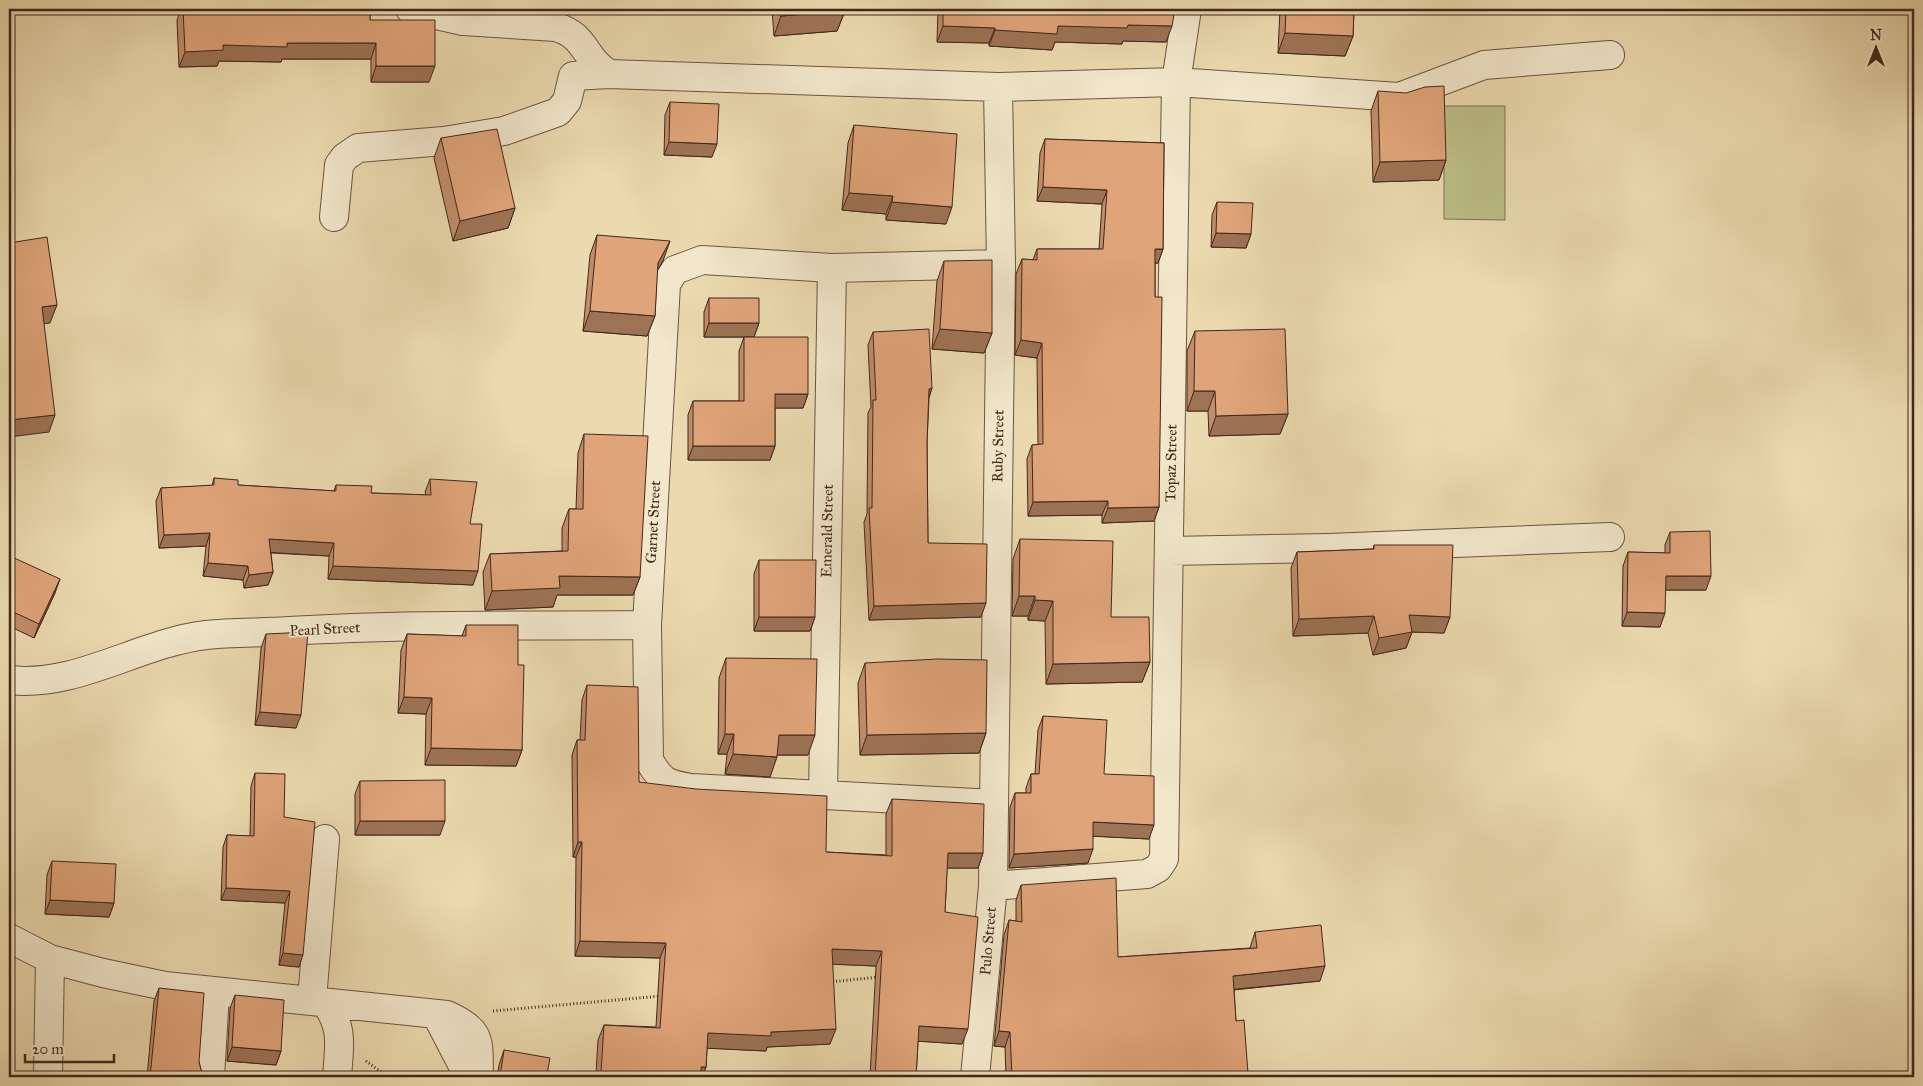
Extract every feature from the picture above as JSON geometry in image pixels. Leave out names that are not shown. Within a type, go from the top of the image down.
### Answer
[{"type":"street","points":[[410,9],[463,21],[556,27],[570,31],[579,38],[597,67],[609,74]]},
{"type":"street","name":"Topaz Street","points":[[993,886],[1147,874],[1158,868],[1164,859],[1176,82],[1187,9]]},
{"type":"street","points":[[334,217],[338,165],[345,156],[358,148],[444,141],[504,130],[531,122],[558,112],[567,101],[573,76],[609,74],[998,87],[1176,82],[1399,97],[1484,65],[1610,55]]},
{"type":"street","name":"Ruby Street","points":[[994,804],[1001,264],[998,87]]},
{"type":"street","name":"Garnet Street","points":[[823,795],[677,786],[666,783],[657,775],[649,760],[647,625],[666,284],[675,270],[702,260],[832,268]]},
{"type":"street","points":[[832,268],[1001,264]]},
{"type":"street","name":"Emerald Street","points":[[823,795],[832,268]]},
{"type":"street","points":[[1170,551],[1328,548],[1610,537]]},
{"type":"street","name":"Pearl Street","points":[[9,680],[23,682],[76,673],[166,644],[207,635],[377,626],[647,625]]},
{"type":"street","points":[[823,795],[994,804]]},
{"type":"street","name":"Pulo Street","points":[[975,1077],[993,886],[994,804]]},
{"type":"street","points":[[325,839],[319,1002],[336,1018],[340,1030],[336,1077]]},
{"type":"street","points":[[9,938],[50,959],[103,974],[166,986],[215,993],[442,1015],[466,1024],[474,1032],[478,1045],[479,1077]]},
{"type":"street","points":[[48,1077],[50,959]]},
{"type":"street","points":[[210,1077],[215,993]]},
{"type":"street","points":[[442,1015],[463,1066],[473,1077]]},
{"type":"path","points":[[821,982],[890,976]]},
{"type":"path","points":[[442,1015],[664,996]]},
{"type":"green space","points":[[1444,106],[1505,106],[1505,220],[1444,219]]},
{"type":"building","points":[[183,9],[370,9],[370,20],[435,20],[435,66],[376,66],[376,43],[287,43],[287,47],[223,45],[223,50],[185,52]]},
{"type":"building","points":[[780,9],[845,9],[845,11],[781,16]]},
{"type":"building","points":[[943,9],[1175,9],[1172,26],[1128,25],[1127,28],[1058,26],[1057,34],[995,30],[995,28],[943,26]]},
{"type":"building","points":[[1286,9],[1354,9],[1353,36],[1285,33]]},
{"type":"building","points":[[9,48],[13,76],[9,99]]},
{"type":"building","points":[[1444,86],[1446,160],[1380,162],[1378,91],[1406,93],[1425,87]]},
{"type":"building","points":[[670,102],[719,104],[717,144],[669,142]]},
{"type":"building","points":[[854,125],[957,134],[952,207],[892,202],[893,196],[849,193]]},
{"type":"building","points":[[497,129],[515,208],[460,221],[441,138]]},
{"type":"building","points":[[1045,139],[1164,143],[1163,249],[1155,249],[1155,297],[1162,297],[1159,507],[1108,508],[1108,501],[1033,502],[1032,445],[1043,444],[1042,343],[1021,340],[1022,259],[1037,260],[1037,249],[1103,249],[1107,190],[1043,187]]},
{"type":"building","points":[[1217,202],[1253,203],[1251,234],[1216,233]]},
{"type":"building","points":[[597,235],[670,241],[658,263],[655,316],[590,311]]},
{"type":"building","points":[[47,237],[57,305],[42,307],[55,415],[9,420],[9,243]]},
{"type":"building","points":[[992,260],[992,333],[940,329],[944,261]]},
{"type":"building","points":[[709,298],[759,298],[759,323],[709,323]]},
{"type":"building","points":[[929,329],[932,388],[929,389],[927,442],[928,543],[987,544],[986,603],[874,606],[869,508],[872,508],[873,400],[876,400],[873,332]]},
{"type":"building","points":[[1285,329],[1288,414],[1216,416],[1215,391],[1194,391],[1195,331]]},
{"type":"building","points":[[744,337],[808,337],[808,394],[775,394],[775,446],[693,446],[693,401],[744,401]]},
{"type":"building","points":[[584,434],[648,436],[640,577],[559,576],[560,588],[492,591],[490,554],[568,551],[569,509],[583,509]]},
{"type":"building","points":[[214,478],[238,480],[238,485],[336,491],[336,485],[372,486],[371,493],[431,495],[430,479],[477,482],[470,524],[482,524],[478,571],[333,566],[334,543],[269,539],[273,572],[249,575],[248,566],[208,563],[210,533],[164,535],[161,488],[214,485]]},
{"type":"building","points":[[1710,531],[1711,576],[1666,576],[1665,613],[1627,612],[1628,552],[1670,553],[1670,532]]},
{"type":"building","points":[[1020,539],[1113,541],[1111,617],[1149,617],[1150,662],[1053,664],[1053,601],[1035,600],[1035,596],[1019,596]]},
{"type":"building","points":[[1374,545],[1453,545],[1450,617],[1409,615],[1412,632],[1379,638],[1374,616],[1299,619],[1297,552],[1374,549]]},
{"type":"building","points":[[9,553],[11,554],[10,556],[60,579],[39,624],[9,610]]},
{"type":"building","points":[[759,560],[816,560],[815,617],[759,617]]},
{"type":"building","points":[[466,625],[518,625],[518,665],[524,665],[522,750],[431,748],[432,698],[404,697],[407,634],[466,636]]},
{"type":"building","points":[[308,632],[301,715],[260,712],[266,634]]},
{"type":"building","points":[[726,658],[817,659],[815,735],[779,735],[777,757],[733,754],[734,734],[725,734]]},
{"type":"building","points":[[937,659],[987,660],[986,733],[867,735],[865,663]]},
{"type":"building","points":[[587,685],[638,687],[639,782],[696,789],[827,796],[826,852],[892,856],[892,799],[984,804],[983,853],[948,853],[945,912],[978,917],[968,1029],[919,1026],[916,1077],[875,1077],[882,951],[832,949],[836,1029],[771,1032],[771,1036],[708,1033],[706,1067],[701,1067],[701,1077],[500,1077],[504,1050],[550,1058],[547,1075],[601,1073],[604,1025],[660,1028],[666,943],[580,941],[582,842],[578,842],[577,740],[585,740]]},
{"type":"building","points":[[1043,716],[1107,720],[1104,774],[1154,776],[1154,825],[1093,822],[1093,849],[1014,854],[1015,793],[1031,793],[1031,774],[1039,774]]},
{"type":"building","points":[[255,773],[285,774],[284,817],[315,822],[303,955],[283,953],[290,891],[226,888],[227,835],[254,836]]},
{"type":"building","points":[[445,780],[445,821],[360,821],[360,781]]},
{"type":"building","points":[[52,861],[116,864],[114,903],[50,900]]},
{"type":"building","points":[[1116,878],[1118,957],[1257,948],[1255,932],[1321,925],[1325,966],[1233,976],[1236,1021],[1244,1020],[1248,1073],[1272,1077],[1012,1077],[1010,1032],[999,1031],[1009,920],[1022,922],[1021,885]]},
{"type":"building","points":[[159,988],[204,993],[199,1062],[205,1077],[150,1077]]},
{"type":"building","points":[[235,995],[284,1000],[281,1051],[232,1047]]}]
